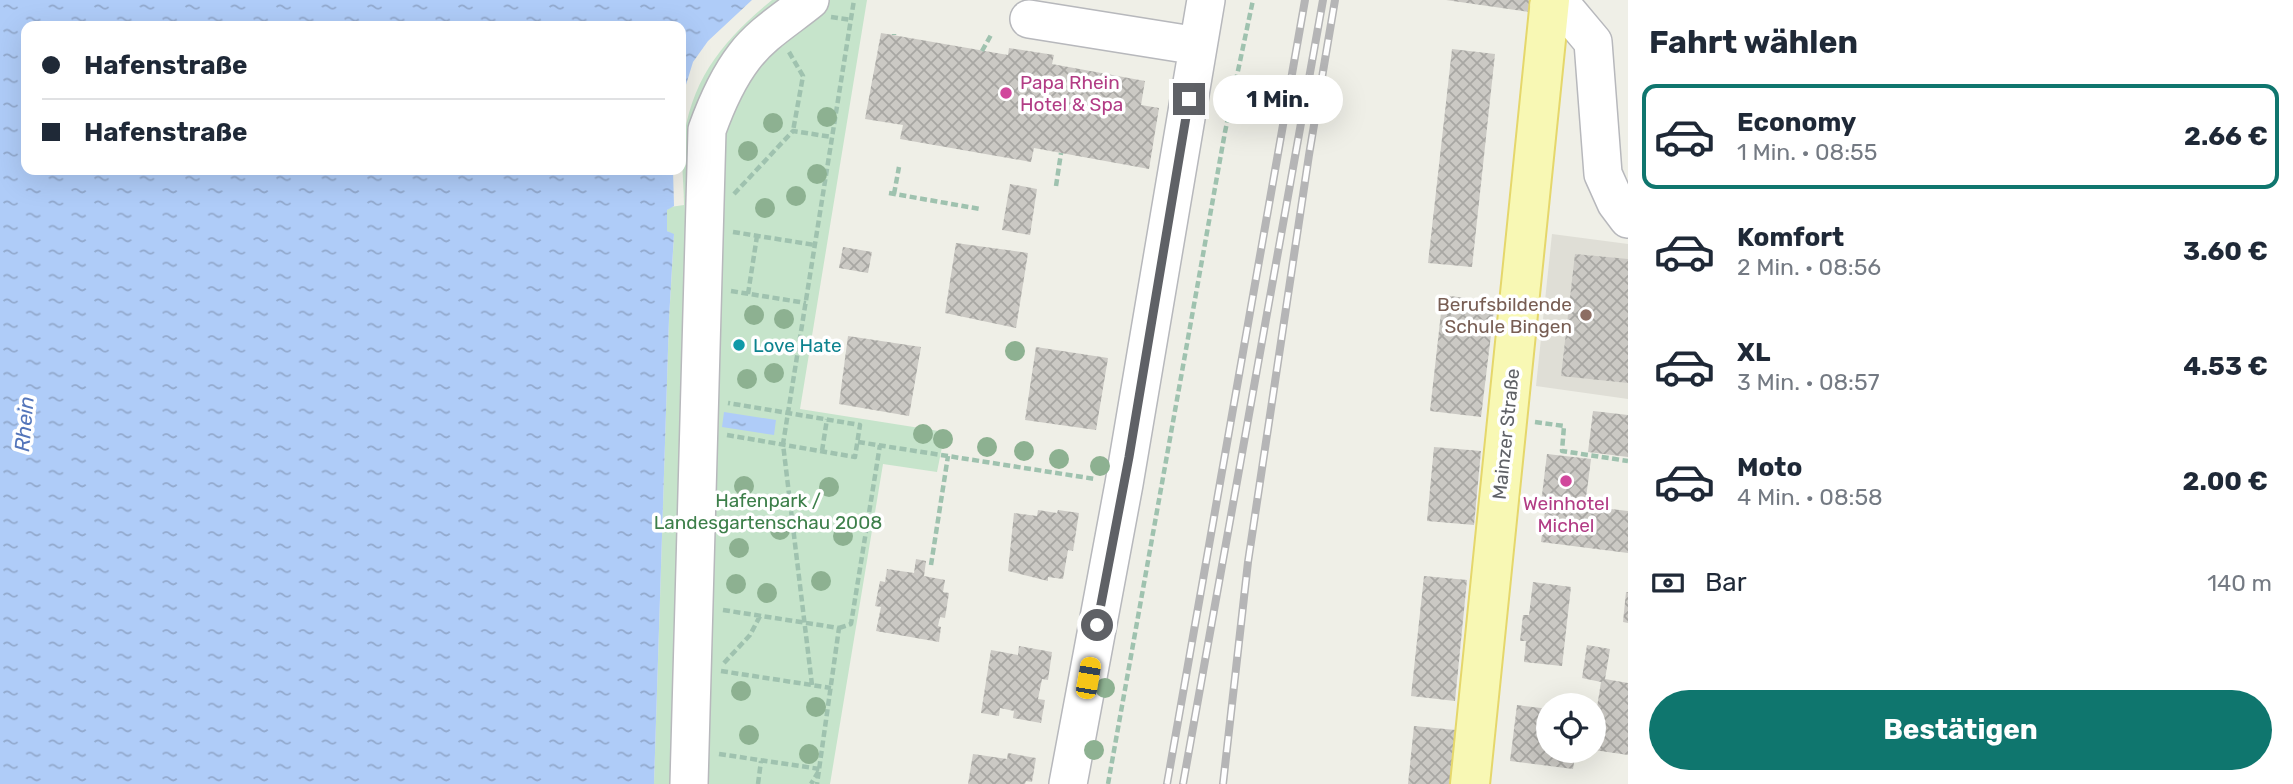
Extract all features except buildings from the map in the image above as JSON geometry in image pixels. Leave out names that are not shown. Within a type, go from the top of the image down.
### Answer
[{"type":"main road","name":"Mainzer Straße","points":[[1469,784],[1550,2]]},
{"type":"street","points":[[690,767],[707,668],[694,606],[707,130],[720,96],[744,56],[810,0]]},
{"type":"street","points":[[1068,784],[1124,484],[1206,0]]},
{"type":"street","points":[[1550,2],[1567,11],[1592,42],[1603,174],[1616,203],[1628,219]]},
{"type":"street","points":[[1029,19],[1198,46]]},
{"type":"path","points":[[812,685],[783,444],[855,0]]},
{"type":"path","points":[[1108,784],[1225,132],[1252,0]]},
{"type":"path","points":[[704,227],[793,131],[803,76],[775,27]]},
{"type":"path","points":[[982,51],[991,35]]},
{"type":"path","points":[[793,131],[832,137]]},
{"type":"path","points":[[1056,187],[1061,153]]},
{"type":"path","points":[[899,167],[891,194],[980,209]]},
{"type":"path","points":[[704,227],[815,245]]},
{"type":"path","points":[[748,294],[757,236]]},
{"type":"path","points":[[702,287],[806,303]]},
{"type":"path","points":[[789,413],[860,425],[855,457],[783,444],[699,414],[789,413]]},
{"type":"path","points":[[822,451],[827,419]]},
{"type":"path","points":[[1546,424],[1564,426],[1562,451],[1628,461]]},
{"type":"path","points":[[858,442],[1124,484]]},
{"type":"path","points":[[694,606],[839,628],[850,624],[880,445]]},
{"type":"path","points":[[931,565],[948,456]]},
{"type":"path","points":[[707,668],[726,659],[750,635],[760,616]]},
{"type":"path","points":[[817,784],[839,628]]},
{"type":"path","points":[[707,668],[831,688]]},
{"type":"path","points":[[690,767],[761,761],[820,769]]},
{"type":"path","points":[[758,784],[761,761]]},
{"type":"path","points":[[811,784],[820,769]]},
{"type":"shaded area","name":"Berufsbildende Schule Bingen","points":[[1552,234],[1628,244],[1628,399],[1536,386]]},
{"type":"green space","name":"Hafenpark / Landesgartenschau 2008","points":[[772,0],[867,0],[800,409],[945,432],[937,472],[883,464],[830,784],[654,784],[674,235],[667,231],[667,210],[684,205],[682,175],[686,175],[686,128],[701,81],[724,46]]},
{"type":"water","name":"Rhein","points":[[0,0],[752,0],[708,41],[693,62],[686,85],[686,21],[21,21],[21,175],[673,175],[674,206],[667,210],[667,231],[674,234],[654,784],[0,784]]},
{"type":"water","points":[[724,412],[776,420],[774,435],[722,427]]},
{"type":"railway","points":[[1167,784],[1305,0]]},
{"type":"railway","points":[[1183,784],[1323,0]]},
{"type":"railway","points":[[1223,784],[1248,562],[1335,0]]},
{"type":"place","name":"Papa Rhein Hotel & Spa","points":[[1006,93]]},
{"type":"place","name":"Berufsbildende Schule Bingen","points":[[1586,315]]},
{"type":"place","name":"Love Hate","points":[[739,345]]},
{"type":"place","name":"Weinhotel Michel","points":[[1566,481]]},
{"type":"route","points":[[1097,625],[1129,457],[1189,99]]}]
